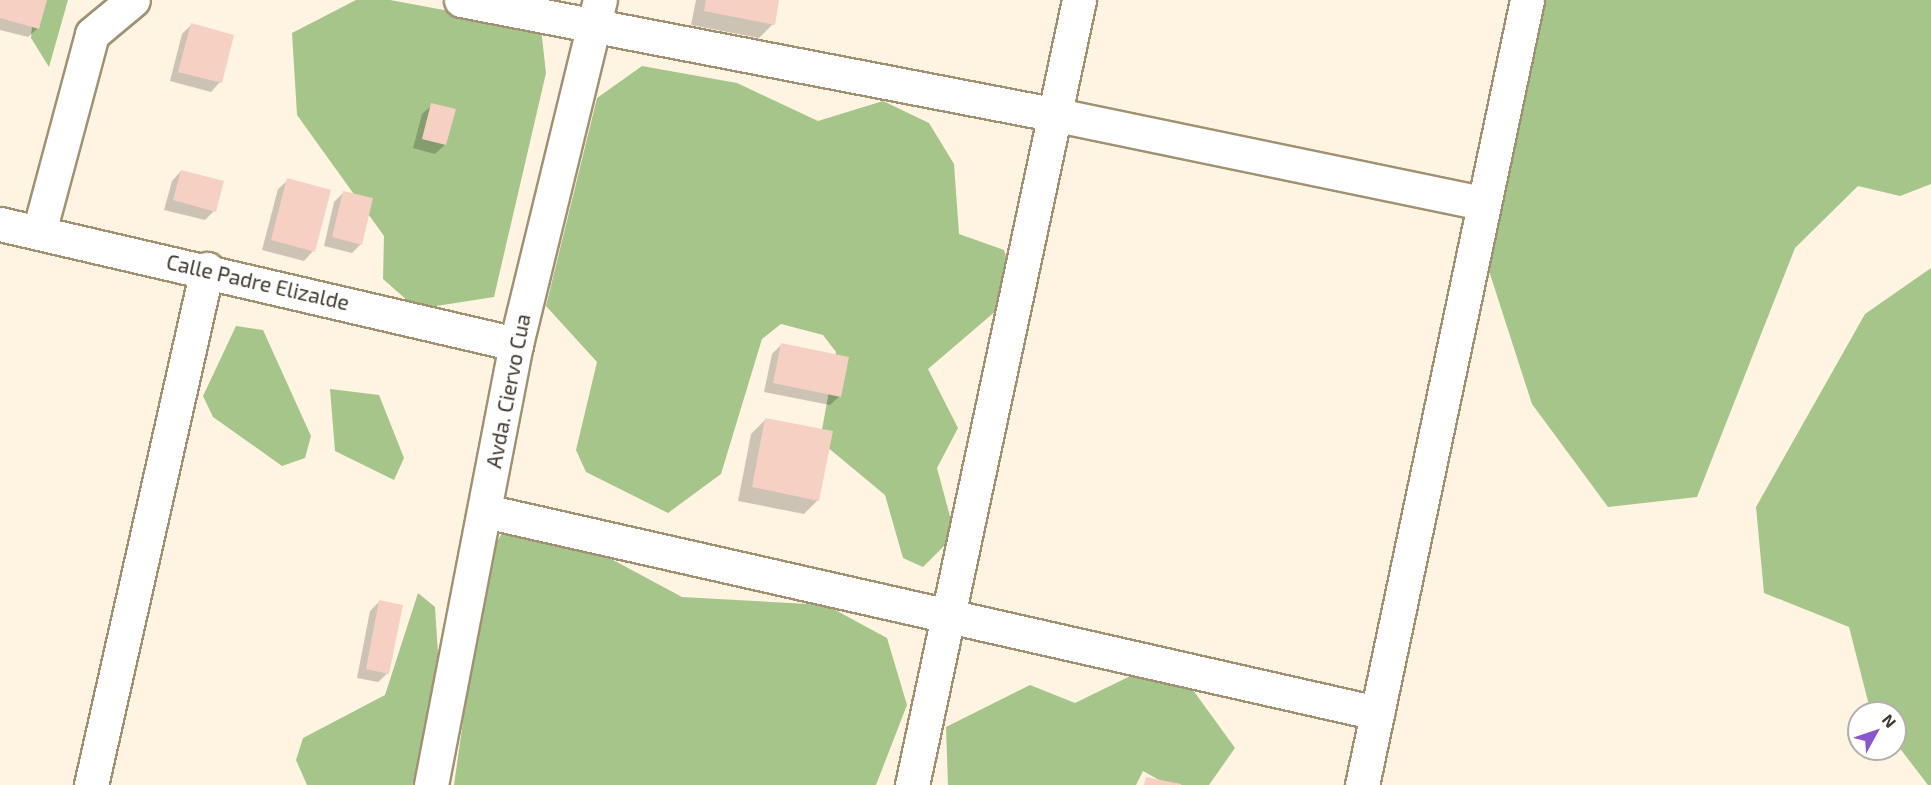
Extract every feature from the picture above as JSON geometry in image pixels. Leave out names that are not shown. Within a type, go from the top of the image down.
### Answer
[{"type":"street","points":[[39,232],[92,34],[133,0]]},
{"type":"street","points":[[461,0],[597,13],[1057,115],[1482,203]]},
{"type":"street","points":[[912,785],[1057,115],[1079,0]]},
{"type":"street","points":[[1362,785],[1482,203],[1527,0]]},
{"type":"street","name":"Avda. Ciervo Cua","points":[[431,785],[516,344],[597,13]]},
{"type":"street","name":"Calle Padre Elizalde","points":[[0,224],[207,270],[516,344]]},
{"type":"street","points":[[91,785],[207,270]]},
{"type":"street","points":[[485,511],[1377,713]]},
{"type":"green space","points":[[34,0],[68,0],[49,67],[31,38]]},
{"type":"green space","points":[[356,0],[390,0],[541,28],[546,73],[494,297],[417,309],[383,279],[384,236],[297,115],[292,33]]},
{"type":"green space","points":[[1514,0],[1931,0],[1931,184],[1900,196],[1858,186],[1795,248],[1697,497],[1608,507],[1532,404],[1481,246]]},
{"type":"green space","points":[[642,66],[737,83],[818,121],[883,101],[929,123],[954,164],[959,234],[1004,250],[1018,292],[928,369],[958,428],[937,468],[955,535],[923,567],[903,558],[885,495],[820,441],[836,352],[823,335],[781,324],[762,339],[721,474],[668,513],[586,472],[576,450],[597,362],[546,306],[597,98]]},
{"type":"green space","points":[[1931,268],[1931,785],[1928,785],[1907,758],[1907,701],[1868,701],[1849,627],[1764,593],[1756,507],[1865,314]]},
{"type":"green space","points":[[236,326],[263,330],[311,436],[305,458],[282,466],[213,417],[203,396]]},
{"type":"green space","points":[[330,389],[379,395],[404,458],[394,480],[335,451]]},
{"type":"green space","points":[[533,517],[682,597],[826,605],[887,638],[907,705],[876,785],[454,785],[486,559],[509,522]]},
{"type":"green space","points":[[418,593],[435,607],[441,700],[412,785],[307,785],[296,760],[303,738],[385,695]]},
{"type":"green space","points":[[1155,664],[1177,668],[1235,748],[1209,785],[1168,785],[1143,771],[1136,785],[948,785],[946,727],[1030,685],[1075,703]]},
{"type":"building","points":[[0,0],[47,0],[39,29],[0,18]]},
{"type":"building","points":[[706,0],[779,0],[775,25],[704,11]]},
{"type":"building","points":[[191,23],[234,35],[222,83],[178,72]]},
{"type":"building","points":[[431,103],[456,109],[446,145],[422,139]]},
{"type":"building","points":[[181,170],[224,181],[216,212],[173,200]]},
{"type":"building","points":[[287,178],[331,190],[315,252],[271,240]]},
{"type":"building","points":[[343,191],[373,198],[362,245],[332,237]]},
{"type":"building","points":[[781,343],[849,357],[841,397],[773,383]]},
{"type":"building","points":[[765,418],[833,431],[819,501],[752,487]]},
{"type":"building","points":[[379,600],[403,605],[389,674],[366,669]]},
{"type":"building","points":[[1146,777],[1181,784],[1181,785],[1144,785]]}]
